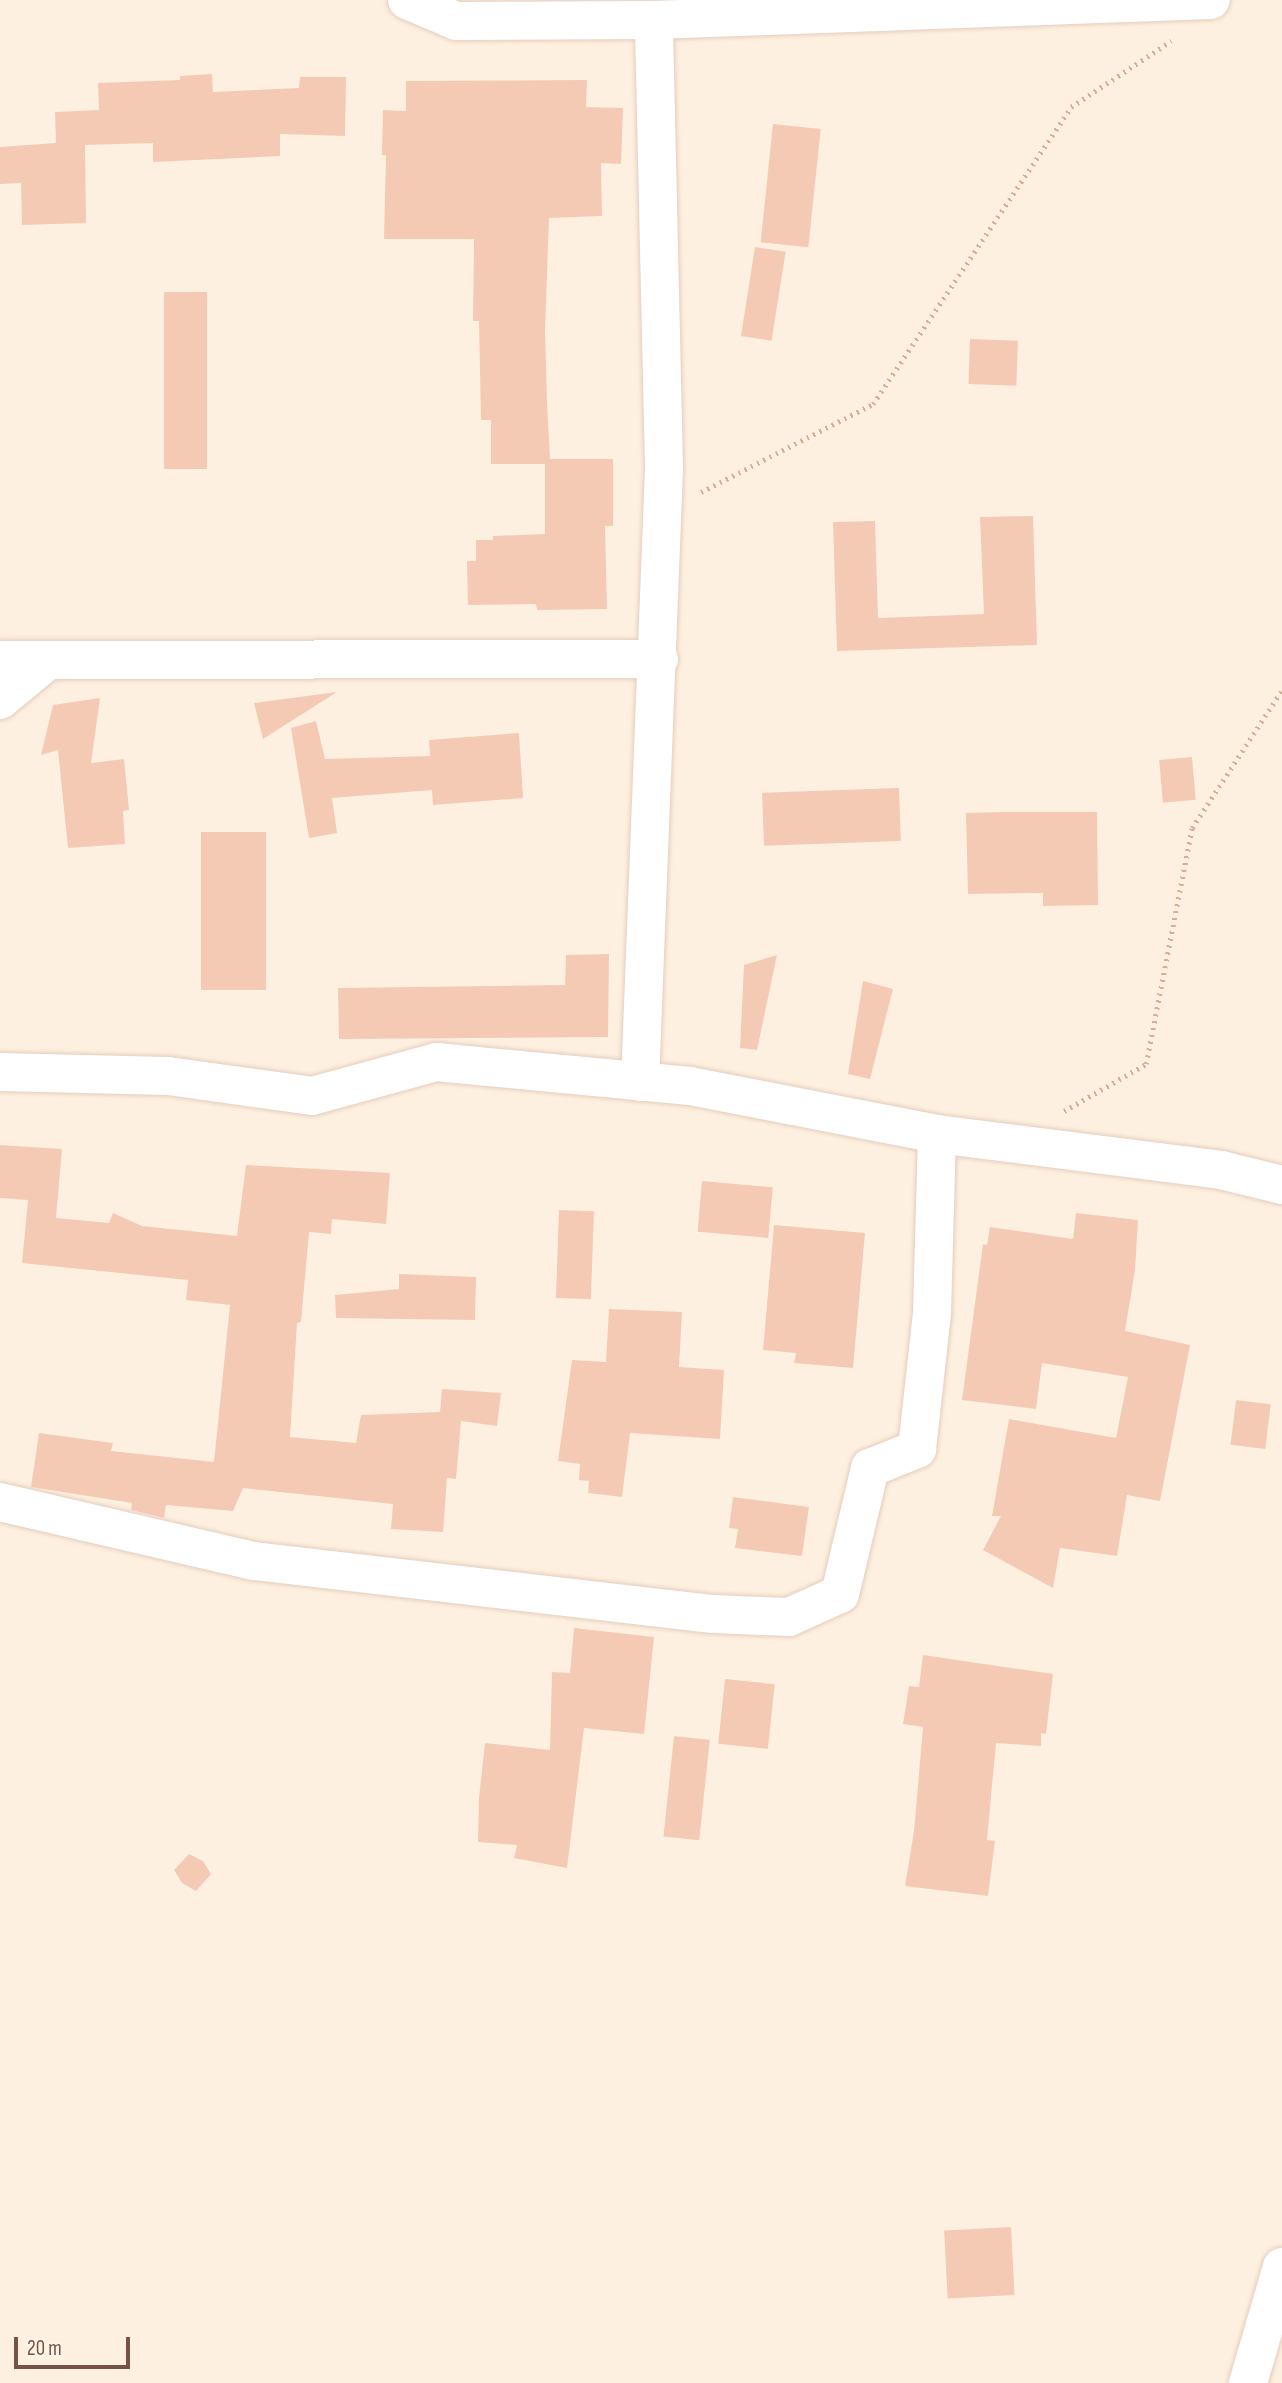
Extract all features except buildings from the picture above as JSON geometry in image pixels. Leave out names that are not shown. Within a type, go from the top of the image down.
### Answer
[{"type":"street","points":[[407,0],[456,21],[654,20],[1211,0]]},
{"type":"street","points":[[640,1082],[663,512],[654,20]]},
{"type":"street","points":[[0,660],[659,659]]},
{"type":"street","points":[[0,700],[46,662]]},
{"type":"street","points":[[0,1072],[168,1076],[312,1096],[436,1062],[690,1086],[937,1134],[1221,1170],[1282,1185]]},
{"type":"street","points":[[0,1502],[254,1561],[713,1614],[789,1617],[840,1594],[870,1468],[916,1449],[932,1313],[937,1134]]},
{"type":"street","points":[[1248,2383],[1282,2267]]},
{"type":"path","points":[[663,512],[873,404],[1071,107],[1175,38]]},
{"type":"path","points":[[1005,1144],[1146,1065],[1192,828],[1270,704],[1282,690]]}]
